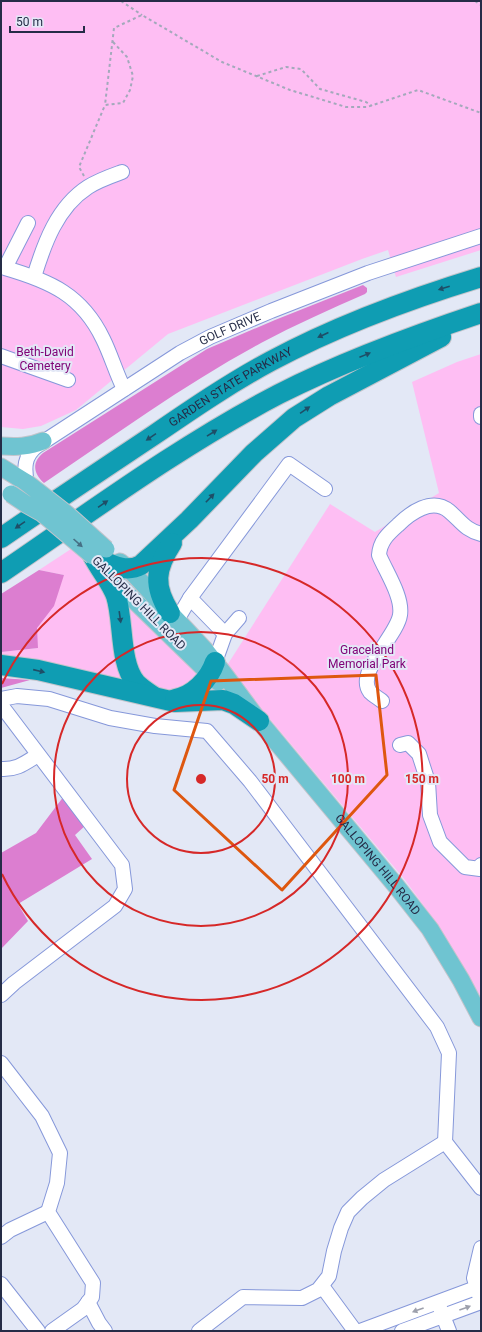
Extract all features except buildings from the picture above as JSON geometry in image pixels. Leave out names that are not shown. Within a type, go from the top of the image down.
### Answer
[{"type":"highway","name":"GARDEN STATE PARKWAY","points":[[1,538],[184,414],[270,362],[319,337],[362,318],[418,297],[481,277]]},
{"type":"highway","points":[[1,573],[157,468],[225,425],[277,395],[313,377],[368,353],[424,332],[481,314]]},
{"type":"highway","points":[[100,553],[110,563],[118,568],[128,569],[137,567],[145,562],[189,520],[254,453],[302,412],[329,396],[481,317]]},
{"type":"highway","points":[[174,616],[159,591],[158,572],[168,549],[189,520]]},
{"type":"highway","points":[[100,553],[100,569],[111,585],[116,598],[126,662],[130,674],[141,687],[162,699],[177,699],[188,695],[203,683],[212,668]]},
{"type":"highway","points":[[1,665],[38,670],[162,699],[183,702],[223,700],[234,704],[259,721]]},
{"type":"main road","points":[[1,446],[32,445],[43,441]]},
{"type":"main road","name":"GALLOPING HILL ROAD","points":[[1,467],[27,483],[68,515],[100,553],[107,574],[212,668]]},
{"type":"main road","points":[[27,483],[34,501],[42,513]]},
{"type":"main road","name":"GALLOPING HILL ROAD","points":[[6,491],[42,513],[100,553]]},
{"type":"main road","name":"GALLOPING HILL ROAD","points":[[128,569],[174,616],[212,668],[259,721],[397,887],[430,929],[461,980],[481,1018]]},
{"type":"street","points":[[34,277],[51,230],[72,201],[89,186],[122,172]]},
{"type":"street","points":[[28,223],[5,268],[49,283],[69,295],[89,316],[102,337],[124,389]]},
{"type":"street","name":"GOLF DRIVE","points":[[27,483],[25,468],[27,458],[32,450],[43,441],[195,344],[229,328],[374,271],[481,236]]},
{"type":"street","points":[[1,356],[68,380]]},
{"type":"street","points":[[174,616],[190,598],[289,464],[325,489]]},
{"type":"street","points":[[382,701],[370,691],[367,682],[368,672],[394,630],[400,616],[400,604],[379,555],[382,542],[414,511],[427,506],[440,507],[448,510],[471,532],[481,534]]},
{"type":"street","points":[[190,598],[225,634]]},
{"type":"street","points":[[212,668],[225,634],[239,618]]},
{"type":"street","points":[[1,699],[16,696],[49,699],[110,718],[155,726],[207,731],[250,781],[437,1027],[449,1053],[445,1142],[481,1188]]},
{"type":"street","points":[[1,705],[122,866],[125,889],[115,906],[14,983],[1,996]]},
{"type":"street","points":[[400,745],[408,743],[419,754],[428,782],[430,816],[440,842],[465,867],[481,868]]},
{"type":"street","points":[[1,769],[10,770],[38,755]]},
{"type":"street","points":[[1,1063],[42,1116],[60,1153],[57,1183],[48,1212],[10,1230],[1,1237]]},
{"type":"street","points":[[199,1331],[243,1297],[302,1298],[318,1290],[329,1276],[334,1251],[348,1212],[384,1180],[445,1142]]},
{"type":"street","points":[[48,1212],[93,1283],[92,1297],[83,1309],[52,1331]]},
{"type":"street","points":[[402,1331],[481,1302],[479,1287],[474,1278],[481,1248]]},
{"type":"street","points":[[1,1284],[6,1300],[38,1331]]},
{"type":"street","points":[[322,1286],[355,1331]]},
{"type":"street","points":[[360,1331],[479,1287]]},
{"type":"street","points":[[88,1302],[105,1331]]},
{"type":"street","points":[[438,1302],[449,1331]]},
{"type":"path","points":[[121,1],[222,62],[290,90],[346,107],[367,108],[418,90],[481,112]]},
{"type":"path","points":[[475,1],[481,5]]},
{"type":"path","points":[[89,186],[79,167],[105,105],[114,28],[142,15]]},
{"type":"path","points":[[105,105],[123,103],[130,90],[133,76],[128,57],[113,42]]},
{"type":"path","points":[[256,76],[286,67],[301,69],[320,89],[366,102],[372,106]]},
{"type":"highlighted area","points":[[376,675],[387,775],[282,890],[174,790],[211,681]]},
{"type":"green space","name":"Beth-David Cemetery","points":[[1,1],[481,1],[481,250],[396,277],[388,250],[362,259],[168,334],[76,410],[41,426],[23,429],[1,427]]},
{"type":"green space","name":"Graceland Memorial Park","points":[[481,354],[481,997],[437,924],[405,880],[226,667],[330,504],[375,532],[439,493],[412,382],[457,362]]},
{"type":"green space","points":[[71,549],[99,575],[110,594],[128,680],[1,658],[1,652],[38,648],[35,630],[64,575],[39,570]]},
{"type":"green space","points":[[129,605],[200,674],[186,685],[176,690],[165,692],[152,688],[139,681],[124,606]]},
{"type":"shaded area","points":[[363,285],[367,288],[367,292],[365,294],[326,311],[261,343],[205,375],[44,483],[38,476],[35,465],[43,453],[207,349]]},
{"type":"shaded area","points":[[39,570],[64,575],[54,606],[37,628],[38,648],[1,652],[1,594]]},
{"type":"shaded area","points":[[1,678],[30,680],[1,688]]},
{"type":"shaded area","points":[[64,796],[86,825],[75,835],[92,859],[18,904],[28,921],[1,949],[1,853],[36,833]]}]
